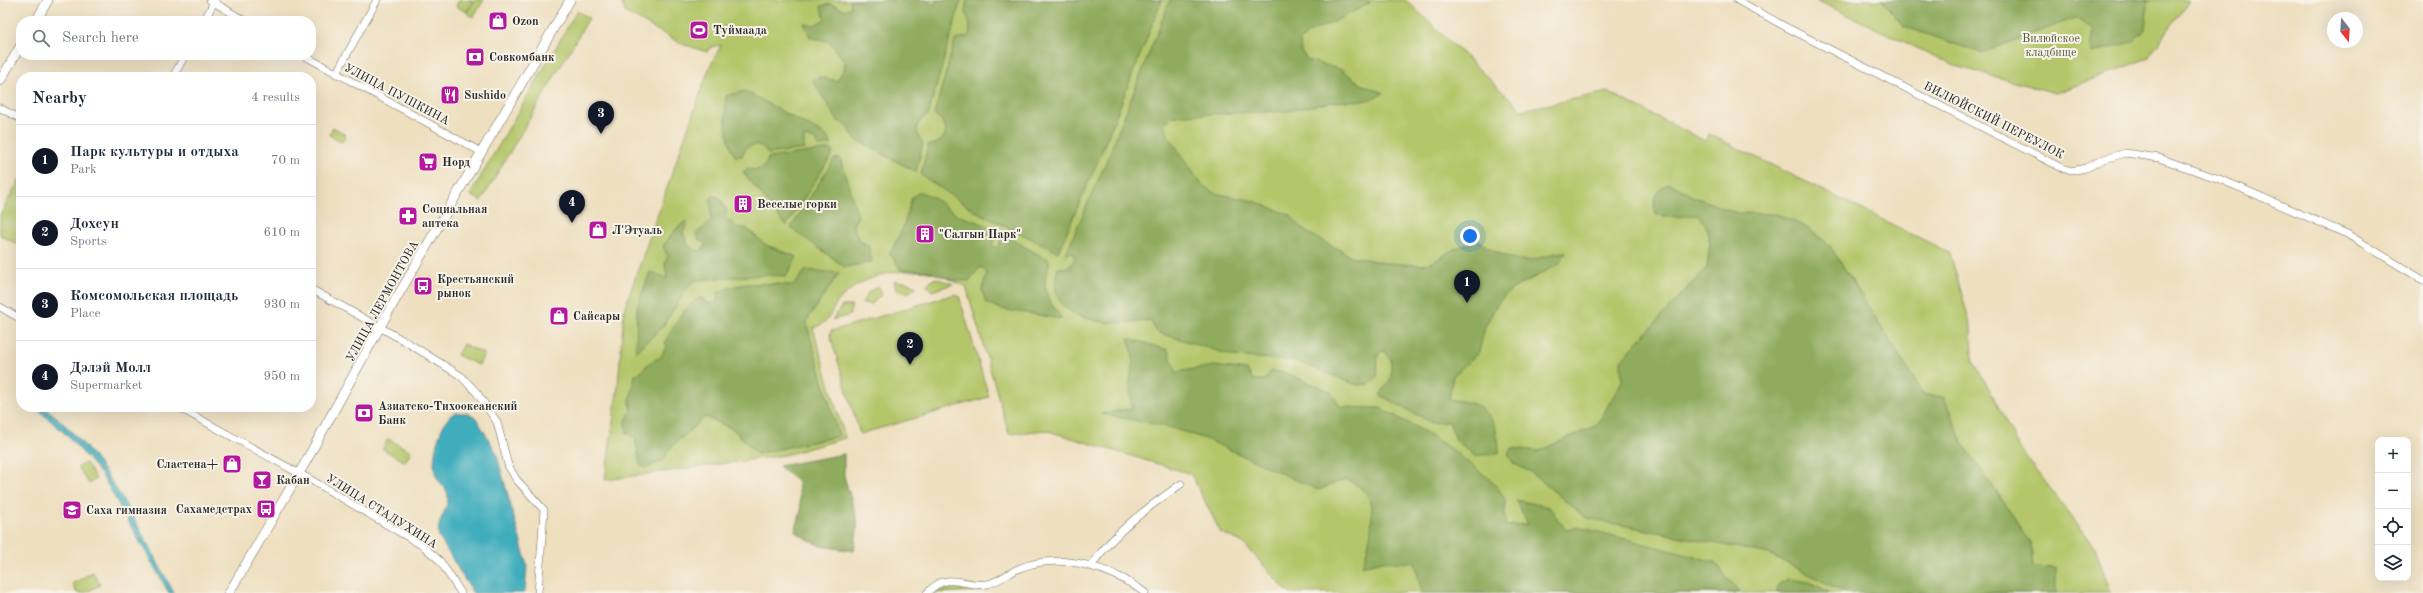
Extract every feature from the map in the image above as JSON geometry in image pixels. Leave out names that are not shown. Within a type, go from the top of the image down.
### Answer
[{"type":"main road","points":[[39,16],[48,0]]},
{"type":"main road","name":"УЛИЦА ЛЕРМОНТОВА","points":[[229,593],[299,473],[380,326],[570,0]]},
{"type":"main road","points":[[0,81],[16,54]]},
{"type":"street","points":[[336,74],[377,0]]},
{"type":"street","name":"ВИЛЮЙСКИЙ ПЕРЕУЛОК","points":[[1737,0],[1784,26],[2060,167],[2071,171],[2086,168],[2104,159],[2126,153],[2159,158],[2222,180],[2347,234],[2423,280]]},
{"type":"street","points":[[206,16],[213,1],[237,16]]},
{"type":"street","points":[[176,72],[182,60]]},
{"type":"street","name":"УЛИЦА ПУШКИНА","points":[[312,60],[481,152]]},
{"type":"street","points":[[0,108],[16,116]]},
{"type":"street","points":[[316,292],[380,326],[461,376],[477,393],[497,422],[508,465],[516,479],[544,510],[538,593]]},
{"type":"street","points":[[0,307],[16,316]]},
{"type":"street","name":"УЛИЦА СТАДУХИНА","points":[[187,412],[299,473],[423,546],[440,561],[461,593]]},
{"type":"street","points":[[1091,566],[1105,546],[1125,527],[1181,484]]},
{"type":"street","points":[[927,593],[932,588],[946,581],[987,584],[1021,568],[1047,561],[1091,566],[1126,580],[1145,593]]},
{"type":"green space","points":[[459,0],[473,0],[466,12],[456,6]]},
{"type":"green space","points":[[475,0],[484,0],[473,17],[467,13]]},
{"type":"green space","points":[[621,0],[1406,0],[1522,110],[1608,92],[1705,141],[1709,134],[1950,253],[1971,327],[1972,360],[1994,397],[2016,443],[2095,548],[2111,593],[1289,593],[1242,542],[1221,533],[1191,474],[1045,430],[1009,434],[966,286],[934,273],[918,271],[894,272],[872,278],[862,283],[843,296],[838,301],[828,318],[820,325],[813,328],[845,438],[785,455],[605,480],[618,386],[624,310],[708,71],[721,45],[711,47],[707,52],[682,44],[625,12]]},
{"type":"green space","points":[[850,0],[925,0],[935,5],[936,0],[961,0],[928,115],[918,124],[917,132],[923,143],[916,172],[855,139],[845,124],[838,121],[812,80],[819,77],[837,81],[844,69],[845,62],[830,42],[810,37],[804,23],[814,25],[825,20],[821,6],[831,4],[845,10],[851,7]]},
{"type":"green space","points":[[967,0],[1162,0],[1100,156],[1058,252],[975,211],[921,175],[928,145],[935,144],[940,141],[946,131],[941,119],[934,115],[955,40],[969,36],[970,25],[966,10]]},
{"type":"green space","points":[[1170,0],[1368,0],[1370,3],[1308,33],[1300,41],[1301,52],[1308,60],[1342,70],[1361,84],[1383,93],[1371,100],[1332,102],[1287,111],[1182,115],[1172,117],[1164,124],[1168,135],[1201,184],[1214,193],[1254,201],[1290,215],[1306,232],[1351,256],[1385,263],[1422,265],[1433,262],[1456,248],[1478,241],[1510,258],[1524,260],[1531,260],[1566,252],[1559,264],[1514,288],[1504,296],[1496,306],[1485,327],[1479,352],[1453,376],[1449,399],[1470,403],[1480,407],[1486,412],[1494,424],[1498,438],[1499,453],[1475,456],[1456,440],[1449,422],[1432,423],[1380,395],[1391,378],[1391,359],[1383,350],[1378,355],[1377,377],[1370,384],[1357,385],[1296,361],[1233,356],[1157,332],[1150,320],[1118,323],[1084,318],[1070,311],[1060,301],[1056,287],[1058,268],[1069,267],[1075,259],[1072,252],[1065,255],[1107,160]]},
{"type":"green space","name":"Вилюйское кладбище","points":[[1816,0],[2190,0],[2148,58],[2056,93],[1955,66]]},
{"type":"green space","points":[[1882,0],[2148,0],[2145,30],[2132,42],[2092,53],[2092,28],[2075,18],[1981,53],[1903,26]]},
{"type":"green space","points":[[577,11],[589,18],[481,201],[470,195]]},
{"type":"green space","points":[[745,91],[825,135],[832,144],[818,147],[817,140],[804,137],[804,149],[768,154],[763,147],[753,145],[747,147],[742,156],[735,156],[727,134],[726,96]]},
{"type":"green space","points":[[333,127],[346,135],[342,142],[329,135]]},
{"type":"green space","points":[[831,149],[833,151],[832,155],[786,226],[743,172],[748,168],[755,170],[761,169],[767,162],[768,158]]},
{"type":"green space","points":[[840,158],[858,216],[853,225],[859,241],[868,245],[872,262],[845,267],[791,228],[834,159]]},
{"type":"green space","points":[[1670,183],[1692,196],[1737,213],[1777,214],[1804,226],[1829,244],[1923,394],[1944,397],[1962,442],[2031,542],[2033,567],[2056,568],[2056,593],[1846,593],[1769,554],[1586,518],[1532,473],[1513,463],[1508,454],[1511,448],[1539,451],[1597,425],[1622,381],[1621,360],[1707,267],[1710,243],[1705,223],[1697,215],[1675,217],[1656,215],[1654,199],[1657,192]]},
{"type":"green space","points":[[16,186],[16,243],[0,235],[0,215]]},
{"type":"green space","points":[[920,192],[934,198],[959,216],[979,222],[990,228],[995,233],[992,246],[998,248],[1002,238],[1007,237],[1049,260],[1049,266],[1045,279],[1046,292],[1050,302],[1062,319],[1001,309],[986,303],[982,289],[987,273],[980,267],[969,281],[952,280],[928,271],[901,270],[890,253],[903,228],[912,197]]},
{"type":"green space","points":[[713,196],[719,197],[727,211],[725,217],[736,227],[746,228],[766,245],[797,257],[786,276],[762,275],[696,280],[688,286],[664,325],[636,352],[637,307],[650,272],[667,278],[665,264],[668,256],[663,246],[676,229],[686,221],[687,225],[683,233],[689,246],[698,251],[704,248],[705,243],[699,240],[696,234],[711,221],[711,198]]},
{"type":"green space","points":[[806,270],[839,273],[806,322],[839,436],[757,454],[733,429],[705,417],[672,446],[662,461],[646,468],[640,465],[635,438],[627,433],[625,424],[631,409],[630,400],[635,375],[640,373],[649,363],[661,357],[667,345],[665,343],[675,323],[684,311],[701,297],[708,303],[717,303],[718,293],[735,286],[745,284],[794,285]]},
{"type":"green space","points":[[935,278],[953,284],[932,291],[926,285]]},
{"type":"green space","points":[[894,281],[906,282],[916,287],[908,293],[896,290]]},
{"type":"green space","points":[[878,286],[881,295],[872,304],[862,303],[868,293]]},
{"type":"green space","points":[[955,294],[959,296],[989,397],[860,434],[830,335],[831,331]]},
{"type":"green space","points":[[842,306],[852,306],[850,315],[832,320]]},
{"type":"green space","points":[[1128,338],[1168,350],[1176,372],[1214,366],[1247,370],[1253,380],[1265,380],[1271,371],[1283,372],[1330,391],[1341,407],[1380,408],[1427,433],[1455,452],[1492,481],[1505,498],[1505,526],[1528,524],[1516,500],[1549,507],[1566,530],[1579,527],[1715,562],[1740,593],[1422,593],[1415,563],[1382,561],[1362,566],[1370,538],[1372,515],[1371,505],[1367,496],[1359,486],[1346,479],[1318,490],[1206,439],[1165,426],[1101,414],[1132,408],[1130,385],[1133,356]]},
{"type":"green space","points":[[463,344],[484,354],[479,365],[457,355]]},
{"type":"green space","points":[[388,439],[411,451],[405,462],[383,449]]},
{"type":"green space","points":[[844,454],[844,476],[858,522],[854,551],[820,546],[795,532],[801,511],[798,482],[779,466]]},
{"type":"green space","points":[[86,463],[96,479],[89,484],[78,467]]},
{"type":"green space","points":[[93,572],[100,585],[84,593],[77,593],[72,584]]},
{"type":"green space","points":[[1788,579],[1810,582],[1831,593],[1777,593],[1779,584]]},
{"type":"green space","points":[[951,583],[979,587],[981,591],[931,593],[937,587]]},
{"type":"water","points":[[41,412],[50,412],[67,427],[84,445],[114,485],[139,527],[174,593],[169,593],[102,475],[69,437]]},
{"type":"water","points":[[454,413],[466,413],[476,418],[496,452],[527,565],[525,593],[473,593],[439,537],[438,532],[447,504],[448,495],[436,475],[434,468],[435,451],[444,424]]},
{"type":"place","name":"Ozon","points":[[498,21]]},
{"type":"place","name":"Туймаада","points":[[699,30]]},
{"type":"place","name":"Совкомбанк","points":[[475,57]]},
{"type":"place","name":"Sushido","points":[[450,95]]},
{"type":"place","name":"Комсомольская площадь","points":[[601,134]]},
{"type":"place","name":"Норд","points":[[428,162]]},
{"type":"place","name":"Веселые горки","points":[[743,204]]},
{"type":"place","name":"Социальная аптека","points":[[408,216]]},
{"type":"place","name":"Дэлэй Молл","points":[[572,223]]},
{"type":"place","name":"Л'Этуаль","points":[[598,230]]},
{"type":"place","name":"\"Салгын Парк\"","points":[[925,234]]},
{"type":"place","name":"Крестьянский рынок","points":[[423,286]]},
{"type":"place","name":"Парк культуры и отдыха","points":[[1467,303]]},
{"type":"place","name":"Сайсары","points":[[559,316]]},
{"type":"place","name":"Дохсун","points":[[910,365]]},
{"type":"place","name":"Азиатско-Тихоокеанский Банк","points":[[364,413]]},
{"type":"place","name":"Сластена+","points":[[232,464]]},
{"type":"place","name":"Кабан","points":[[262,480]]},
{"type":"place","name":"Сахамедстрах","points":[[266,509]]},
{"type":"place","name":"Саха гимназия","points":[[72,510]]}]
